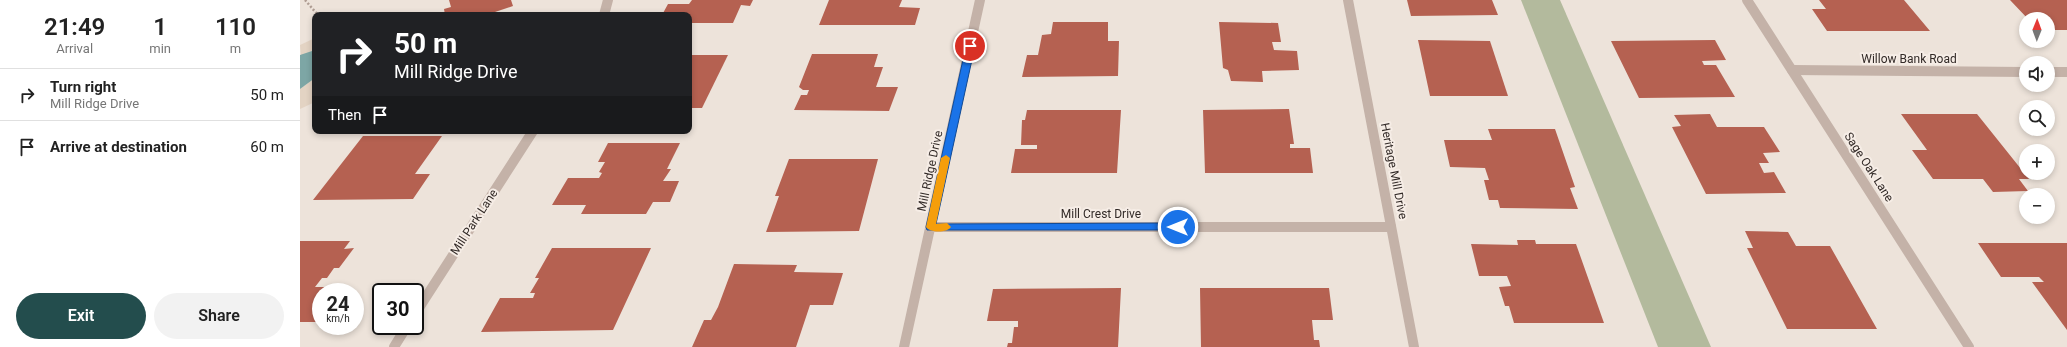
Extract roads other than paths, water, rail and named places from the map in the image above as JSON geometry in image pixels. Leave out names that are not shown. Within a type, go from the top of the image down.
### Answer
[{"type":"street","points":[[605,12],[608,0]]},
{"type":"street","name":"Mill Ridge Drive","points":[[904,347],[980,0]]},
{"type":"street","name":"Heritage Mill Drive","points":[[1348,0],[1414,347]]},
{"type":"street","name":"Sage Oak Lane","points":[[1747,0],[1968,347]]},
{"type":"street","name":"Willow Bank Road","points":[[1792,70],[2019,72]]},
{"type":"street","points":[[2055,72],[2067,72]]},
{"type":"street","name":"Mill Park Lane","points":[[424,300],[531,134]]},
{"type":"street","name":"Mill Crest Drive","points":[[931,227],[1391,227]]},
{"type":"street","points":[[394,347],[401,335]]},
{"type":"water","points":[[312,51],[312,80],[300,89],[300,55]]}]
